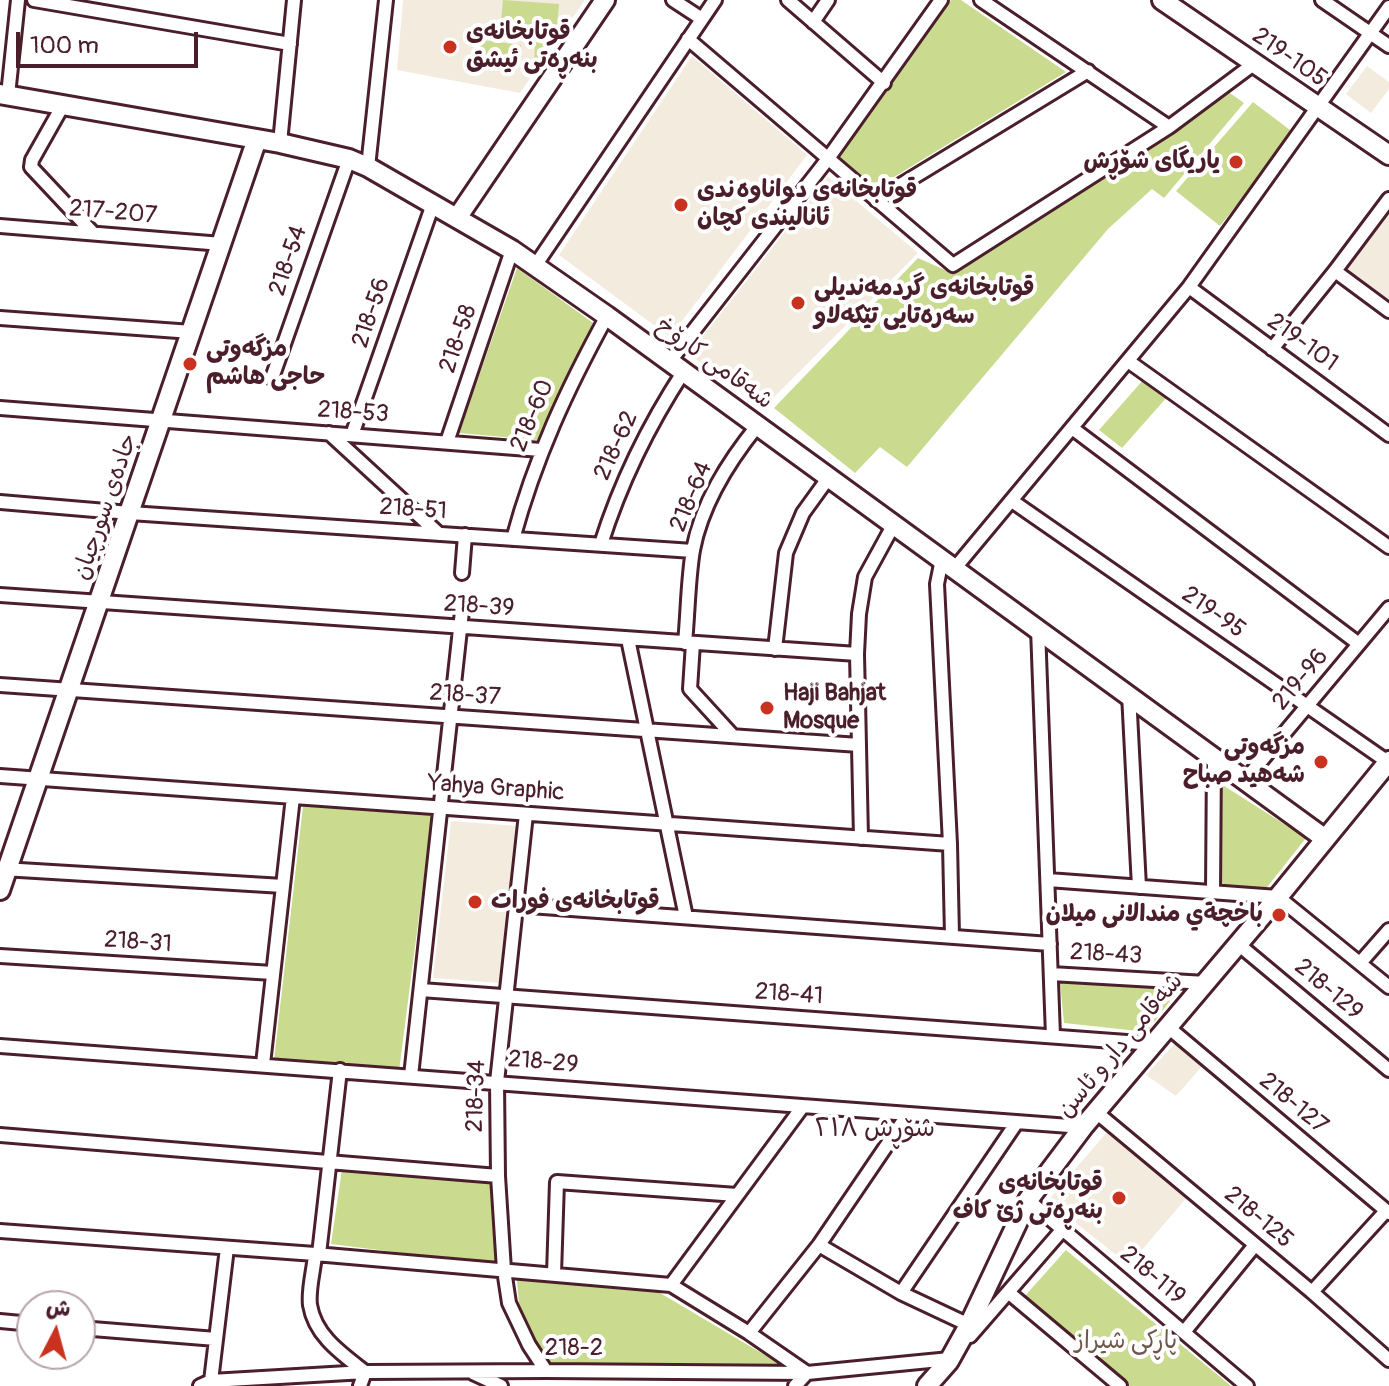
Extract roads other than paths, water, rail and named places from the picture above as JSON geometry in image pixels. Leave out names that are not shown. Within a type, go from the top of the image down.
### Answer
[{"type":"street","points":[[4,95],[18,0]]},
{"type":"street","points":[[34,0],[290,44]]},
{"type":"street","points":[[280,143],[294,0]]},
{"type":"street","points":[[368,167],[386,0]]},
{"type":"street","points":[[457,218],[605,0]]},
{"type":"street","points":[[673,0],[702,19]]},
{"type":"street","points":[[535,266],[715,0]]},
{"type":"street","points":[[788,0],[884,83]]},
{"type":"street","points":[[813,22],[828,0]]},
{"type":"street","name":"218-62","points":[[601,544],[619,492],[677,366],[941,0]]},
{"type":"street","points":[[981,0],[1169,127]]},
{"type":"street","name":"219-105","points":[[1162,0],[1389,155]]},
{"type":"street","points":[[1322,0],[1389,46]]},
{"type":"street","points":[[952,936],[937,584],[949,563],[1012,501],[1189,287],[1389,7]]},
{"type":"street","points":[[688,39],[953,265],[1169,127],[1255,63]]},
{"type":"street","points":[[876,200],[1088,71]]},
{"type":"street","name":"شەقامی کارۆخ","points":[[4,95],[280,143],[349,159],[368,167],[512,250],[607,316],[1324,838]]},
{"type":"street","points":[[63,105],[31,167],[93,233]]},
{"type":"street","name":"جادەی سورچیان","points":[[0,890],[4,869],[69,692],[257,139]]},
{"type":"street","name":"218-54","points":[[272,378],[349,159]]},
{"type":"street","points":[[1272,349],[1389,199]]},
{"type":"street","name":"218-56","points":[[352,435],[433,204]]},
{"type":"street","name":"217-207","points":[[0,226],[222,244]]},
{"type":"street","name":"218-58","points":[[447,442],[512,250]]},
{"type":"street","points":[[1335,271],[1389,311]]},
{"type":"street","name":"219-101","points":[[1189,287],[1389,435]]},
{"type":"street","name":"218-60","points":[[513,539],[541,450],[567,390],[607,316]]},
{"type":"street","points":[[0,318],[192,332]]},
{"type":"street","points":[[1128,361],[1389,547]]},
{"type":"street","name":"218-53","points":[[0,408],[541,450]]},
{"type":"street","name":"218-64","points":[[733,736],[690,689],[693,551],[711,497],[724,471],[758,425]]},
{"type":"street","points":[[1072,428],[1359,644]]},
{"type":"street","points":[[329,433],[439,534]]},
{"type":"street","points":[[775,649],[786,553],[803,513],[829,477]]},
{"type":"street","name":"219-95","points":[[1012,501],[1389,762]]},
{"type":"street","name":"218-51","points":[[0,502],[693,551]]},
{"type":"street","points":[[861,838],[859,614],[865,577],[894,524]]},
{"type":"street","points":[[462,573],[465,535]]},
{"type":"street","name":"218-39","points":[[0,595],[857,654]]},
{"type":"street","points":[[411,1076],[463,602]]},
{"type":"street","name":"219-96","points":[[1246,779],[1389,608]]},
{"type":"street","points":[[1038,628],[1053,1036]]},
{"type":"street","points":[[628,639],[686,917]]},
{"type":"street","name":"218-37","points":[[0,685],[859,745]]},
{"type":"street","points":[[1129,694],[1139,887]]},
{"type":"street","points":[[1213,892],[1214,756]]},
{"type":"street","name":"شەقامی دار و ئاسن","points":[[933,1384],[969,1325],[1028,1200],[1083,1127],[1389,762]]},
{"type":"street","name":"Yahya Graphic","points":[[0,776],[950,844]]},
{"type":"street","points":[[263,1064],[293,797]]},
{"type":"street","name":"218-34","points":[[526,814],[497,1082],[498,1176],[509,1303],[546,1371]]},
{"type":"street","points":[[4,869],[283,886]]},
{"type":"street","points":[[1048,880],[1278,897],[1389,987]]},
{"type":"street","points":[[516,905],[1050,944]]},
{"type":"street","points":[[1360,963],[1389,930]]},
{"type":"street","name":"218-129","points":[[1238,944],[1389,1070]]},
{"type":"street","name":"218-31","points":[[0,956],[273,973]]},
{"type":"street","name":"218-43","points":[[1051,974],[1206,983]]},
{"type":"street","name":"218-41","points":[[421,990],[1154,1044]]},
{"type":"street","name":"218-127","points":[[1168,1027],[1387,1212]]},
{"type":"street","name":"218-29","points":[[0,1046],[1083,1127]]},
{"type":"street","points":[[340,1070],[310,1303],[316,1324],[333,1346],[365,1372],[360,1386]]},
{"type":"street","points":[[671,1285],[803,1106]]},
{"type":"street","name":"218-125","points":[[1096,1112],[1389,1360]]},
{"type":"street","points":[[749,1333],[819,1245],[908,1114]]},
{"type":"street","points":[[901,1293],[1017,1122]]},
{"type":"street","points":[[0,1135],[498,1176]]},
{"type":"street","points":[[554,1274],[557,1182],[737,1195]]},
{"type":"street","name":"218-119","points":[[1028,1200],[1247,1386]]},
{"type":"street","points":[[1312,1292],[1387,1212]]},
{"type":"street","points":[[949,1361],[1063,1229]]},
{"type":"street","points":[[0,1231],[317,1254],[671,1285],[807,1373],[795,1386]]},
{"type":"street","points":[[819,1245],[901,1293],[969,1325]]},
{"type":"street","points":[[1184,1332],[1255,1245]]},
{"type":"street","points":[[205,1384],[216,1339],[227,1248]]},
{"type":"street","points":[[1008,1292],[1120,1386]]},
{"type":"street","points":[[96,1329],[216,1339]]},
{"type":"street","name":"218-2","points":[[205,1384],[365,1372],[807,1373],[949,1361]]},
{"type":"street","points":[[470,1372],[501,1386]]},
{"type":"street","points":[[262,1379],[276,1386]]},
{"type":"place","name":"قوتابخانەی بنەڕەتی ئیشق","points":[[450,47]]},
{"type":"place","name":"یاریگای شۆڕش","points":[[1236,162]]},
{"type":"place","name":"قوتابخانەی دواناوەندی ئانالیندی كچان","points":[[681,205]]},
{"type":"place","name":"قوتابخانەی گردمەندیلی سەرەتایی تێكەلاو","points":[[798,303]]},
{"type":"place","name":"مزگەوتی حاجی هاشم","points":[[190,364]]},
{"type":"place","name":"Haji Bahjat Mosque","points":[[767,708]]},
{"type":"place","name":"مزگه‌وتی شه‌هید صباح","points":[[1321,762]]},
{"type":"place","name":"قوتابخانەی فورات","points":[[475,902]]},
{"type":"place","name":"باخچةي مندالانى ميلان","points":[[1279,915]]},
{"type":"place","name":"قوتابخانەی بنەڕەتی ژێ کاف","points":[[1119,1198]]},
{"type":"district","name":"شۆڕش ٢١٨","points":[[875,1129]]},
{"type":"park label","name":"پاڕکی شیراز","points":[[1126,1342]]}]
